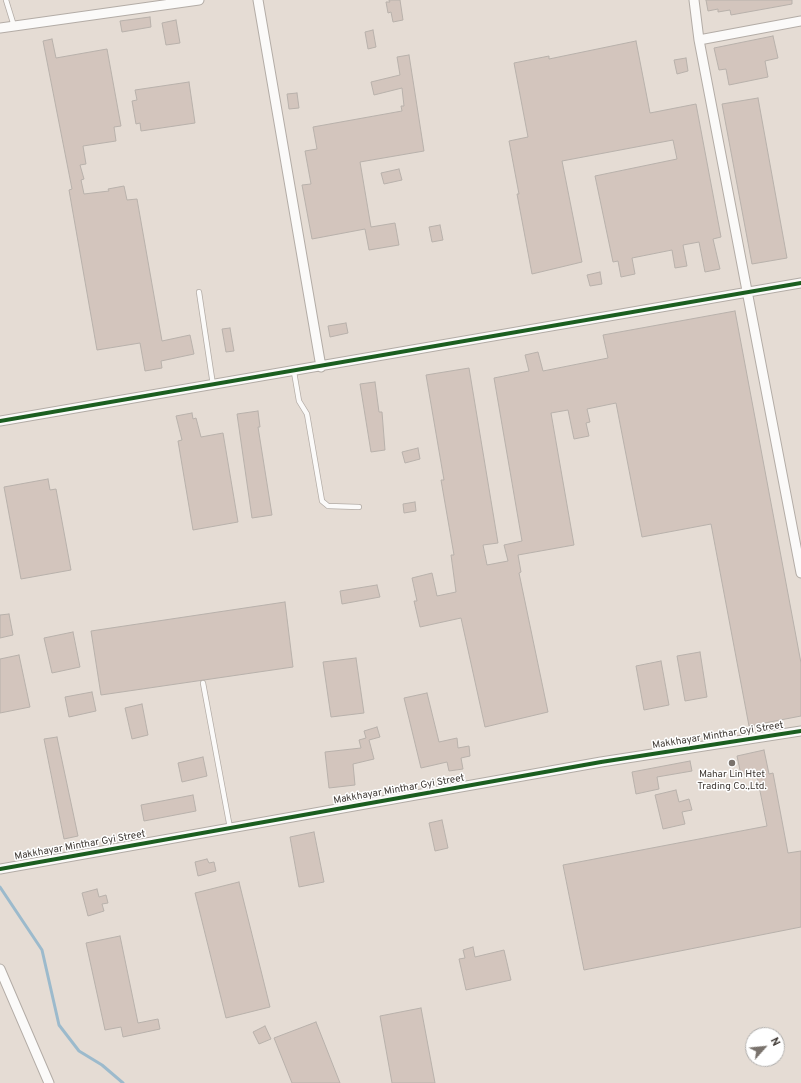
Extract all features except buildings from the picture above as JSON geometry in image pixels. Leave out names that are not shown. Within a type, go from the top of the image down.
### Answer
[{"type":"street","points":[[0,28],[199,0]]},
{"type":"street","points":[[258,0],[320,367]]},
{"type":"street","points":[[694,0],[699,40],[801,573]]},
{"type":"street","points":[[699,40],[801,21]]},
{"type":"street","points":[[0,422],[294,372],[747,291],[801,283]]},
{"type":"street","name":"Makkhayar Minthar Gyi Street","points":[[0,869],[601,762],[801,731]]},
{"type":"street","points":[[0,969],[49,1083]]},
{"type":"lane","points":[[6,0],[14,26]]},
{"type":"lane","points":[[199,292],[213,385]]},
{"type":"lane","points":[[294,372],[299,401],[307,414],[322,500],[328,506],[359,506]]},
{"type":"lane","points":[[203,682],[230,828]]},
{"type":"waterway","points":[[0,887],[42,950],[59,1025],[79,1051],[102,1065],[123,1083]]},
{"type":"cycle path","points":[[0,421],[801,283]]},
{"type":"cycle path","points":[[0,869],[601,762],[801,731]]},
{"type":"place","name":"Mahar Lin Htet Trading Co.,Ltd.","points":[[732,763]]}]
